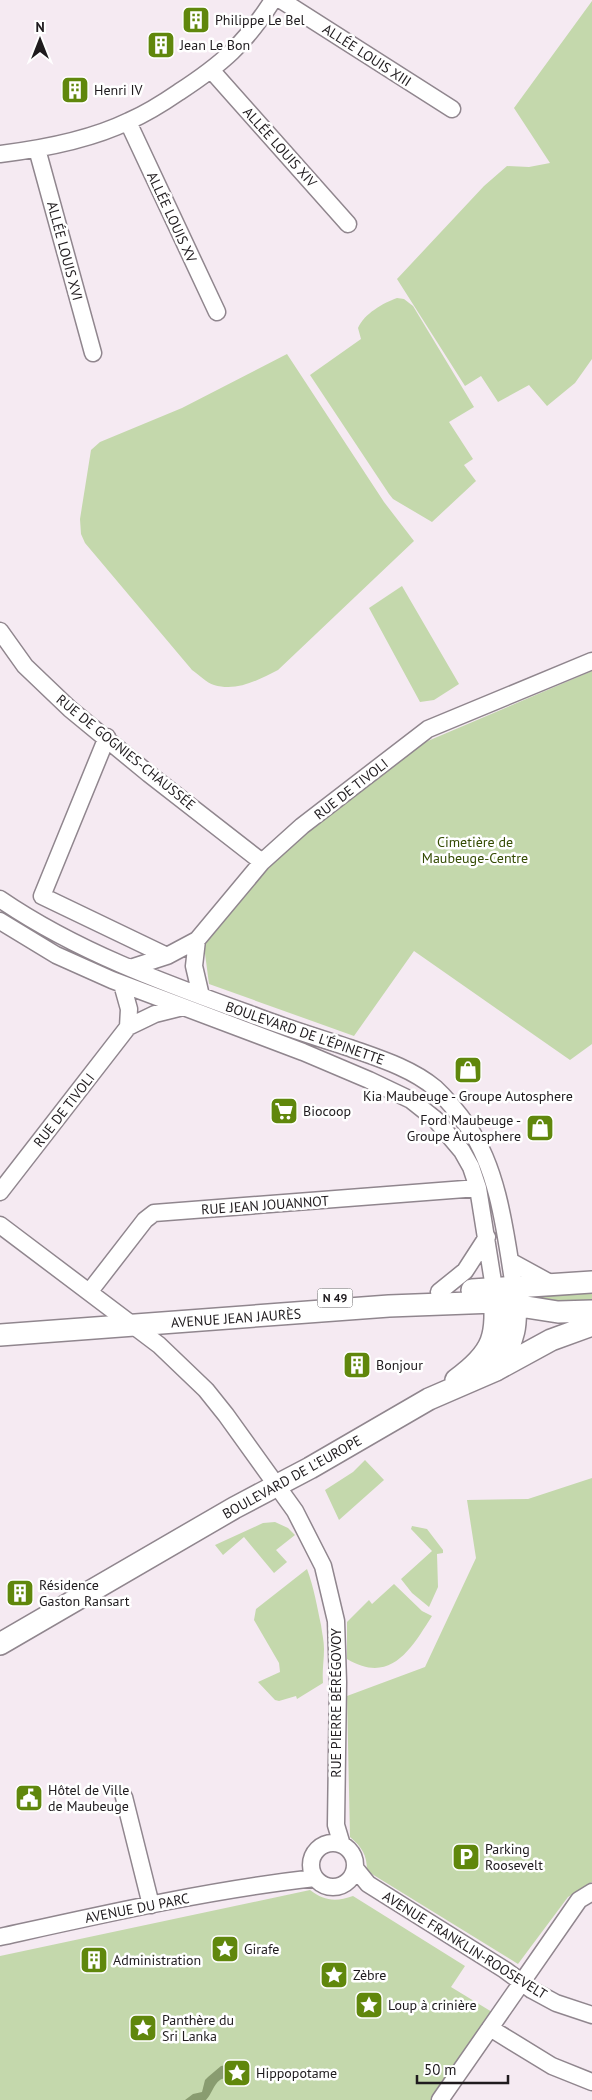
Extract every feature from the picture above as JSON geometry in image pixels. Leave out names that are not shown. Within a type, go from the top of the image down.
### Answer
[{"type":"main road","name":"AVENUE JEAN JAURÈS","points":[[0,1335],[505,1296],[552,1284],[592,1282]]},
{"type":"main road","name":"AVENUE JEAN JAURÈS","points":[[0,1321],[439,1292],[505,1296],[558,1312],[592,1310]]},
{"type":"main road","points":[[496,1370],[512,1340],[505,1296]]},
{"type":"main road","points":[[429,1400],[465,1374],[483,1357],[491,1345],[496,1320],[505,1296]]},
{"type":"main road","name":"BOULEVARD DE L'EUROPE","points":[[0,1644],[429,1400],[496,1370],[551,1340],[592,1325]]},
{"type":"street","points":[[0,154],[37,149],[78,139],[128,122],[212,71],[254,29],[273,0]]},
{"type":"street","name":"ALLÉE LOUIS XIII","points":[[281,0],[452,109]]},
{"type":"street","name":"ALLÉE LOUIS XIV","points":[[212,71],[348,224]]},
{"type":"street","name":"ALLÉE LOUIS XV","points":[[128,122],[217,312]]},
{"type":"street","name":"ALLÉE LOUIS XVI","points":[[37,149],[93,353]]},
{"type":"street","name":"RUE DE GOGNIES-CHAUSSÉE","points":[[0,631],[25,666],[70,709],[107,737],[149,774],[262,862]]},
{"type":"street","name":"RUE DE TIVOLI","points":[[197,940],[262,862],[302,826],[428,729],[592,661]]},
{"type":"street","points":[[107,737],[42,896],[167,956]]},
{"type":"street","name":"BOULEVARD DE L'ÉPINETTE","points":[[0,899],[61,935],[130,968],[262,1019],[378,1058],[409,1072],[434,1088],[452,1106],[470,1130],[486,1160],[495,1189],[510,1261],[505,1296]]},
{"type":"street","name":"BOULEVARD DE L'ÉPINETTE","points":[[0,921],[56,955],[122,984],[303,1052],[411,1100],[436,1119],[462,1151],[471,1167],[478,1188],[487,1237],[505,1296]]},
{"type":"street","points":[[130,968],[167,956],[197,940]]},
{"type":"street","points":[[197,940],[194,966],[201,996]]},
{"type":"street","points":[[122,984],[129,1010],[128,1027]]},
{"type":"street","name":"RUE DE TIVOLI","points":[[0,1192],[128,1027],[156,1014],[184,1007]]},
{"type":"street","name":"RUE JEAN JOUANNOT","points":[[90,1291],[144,1220],[154,1213],[478,1188]]},
{"type":"street","name":"RUE PIERRE BÉRÉGOVOY","points":[[0,1225],[160,1345],[206,1390],[296,1511],[323,1566],[336,1621],[338,1682],[336,1844]]},
{"type":"street","points":[[439,1292],[465,1272],[487,1237]]},
{"type":"street","points":[[510,1261],[552,1284]]},
{"type":"street","points":[[124,1797],[151,1905]]},
{"type":"street","points":[[336,1844],[352,1854],[352,1875],[342,1885],[328,1886],[313,1872],[312,1860],[318,1849],[336,1844]]},
{"type":"street","name":"AVENUE DU PARC","points":[[0,1937],[151,1905],[275,1883],[313,1872]]},
{"type":"street","name":"AVENUE FRANKLIN-ROOSEVELT","points":[[352,1875],[556,2003],[592,2015]]},
{"type":"street","points":[[440,2100],[578,1900],[591,1895]]},
{"type":"street","points":[[490,2028],[552,2066],[592,2082]]},
{"type":"green space","points":[[592,1],[592,359],[575,383],[547,406],[529,385],[498,402],[481,376],[465,386],[397,279],[484,186],[507,166],[529,167],[550,163],[514,108]]},
{"type":"green space","points":[[397,298],[404,299],[413,306],[474,407],[449,422],[473,459],[464,465],[476,481],[432,522],[393,499],[310,375],[361,339],[358,328],[365,318],[380,306]]},
{"type":"green space","points":[[287,354],[384,502],[414,541],[278,670],[247,684],[223,687],[211,684],[192,670],[85,543],[81,534],[80,519],[91,450],[100,442],[182,408]]},
{"type":"green space","points":[[402,586],[459,684],[434,700],[420,702],[369,608]]},
{"type":"green space","name":"Cimetière de Maubeuge-Centre","points":[[592,671],[592,1044],[570,1060],[414,951],[354,1036],[209,984],[204,946],[273,860],[416,746]]},
{"type":"green space","points":[[592,1292],[592,1303],[567,1305],[528,1297]]},
{"type":"green space","points":[[365,1460],[384,1480],[339,1520],[325,1490],[353,1472]]},
{"type":"green space","points":[[592,1478],[592,1882],[568,1897],[518,1964],[367,1871],[363,1852],[350,1837],[347,1696],[425,1667],[476,1558],[467,1500],[528,1499]]},
{"type":"green space","points":[[275,1522],[288,1528],[295,1535],[276,1550],[287,1562],[274,1573],[244,1537],[223,1555],[215,1545],[263,1523]]},
{"type":"green space","points":[[412,1526],[427,1529],[443,1550],[443,1553],[437,1554],[438,1587],[429,1607],[412,1593],[401,1579],[432,1551],[411,1529]]},
{"type":"green space","points":[[307,1569],[321,1625],[324,1649],[323,1683],[297,1699],[296,1696],[279,1701],[275,1700],[258,1682],[280,1672],[279,1663],[254,1620],[256,1609]]},
{"type":"green space","points":[[394,1584],[422,1611],[432,1616],[407,1651],[388,1666],[376,1668],[362,1666],[347,1659],[347,1622],[369,1600],[372,1604]]},
{"type":"green space","points":[[310,1890],[325,1898],[336,1900],[353,1896],[465,1966],[451,1987],[492,2012],[434,2100],[0,2100],[0,1956]]},
{"type":"shaded area","points":[[233,2064],[244,2071],[251,2072],[244,2076],[220,2080],[206,2100],[185,2100],[193,2094],[202,2092],[205,2080],[221,2066]]},
{"type":"place","name":"Philippe Le Bel","points":[[196,20]]},
{"type":"place","name":"Jean Le Bon","points":[[161,45]]},
{"type":"place","name":"Henri IV","points":[[75,90]]},
{"type":"place","name":"Kia Maubeuge - Groupe Autosphere","points":[[468,1070]]},
{"type":"place","name":"Biocoop","points":[[284,1111]]},
{"type":"place","name":"Ford Maubeuge - Groupe Autosphere","points":[[540,1128]]},
{"type":"place","name":"Bonjour","points":[[357,1365]]},
{"type":"place","name":"Résidence Gaston Ransart","points":[[20,1593]]},
{"type":"place","name":"Hôtel de Ville de Maubeuge","points":[[29,1798]]},
{"type":"place","name":"Parking Roosevelt","points":[[466,1857]]},
{"type":"place","name":"Girafe","points":[[225,1949]]},
{"type":"place","name":"Administration","points":[[94,1960]]},
{"type":"place","name":"Zèbre","points":[[334,1975]]},
{"type":"place","name":"Loup à crinière","points":[[369,2005]]},
{"type":"place","name":"Panthère du Sri Lanka","points":[[143,2028]]},
{"type":"place","name":"Hippopotame","points":[[237,2073]]}]
